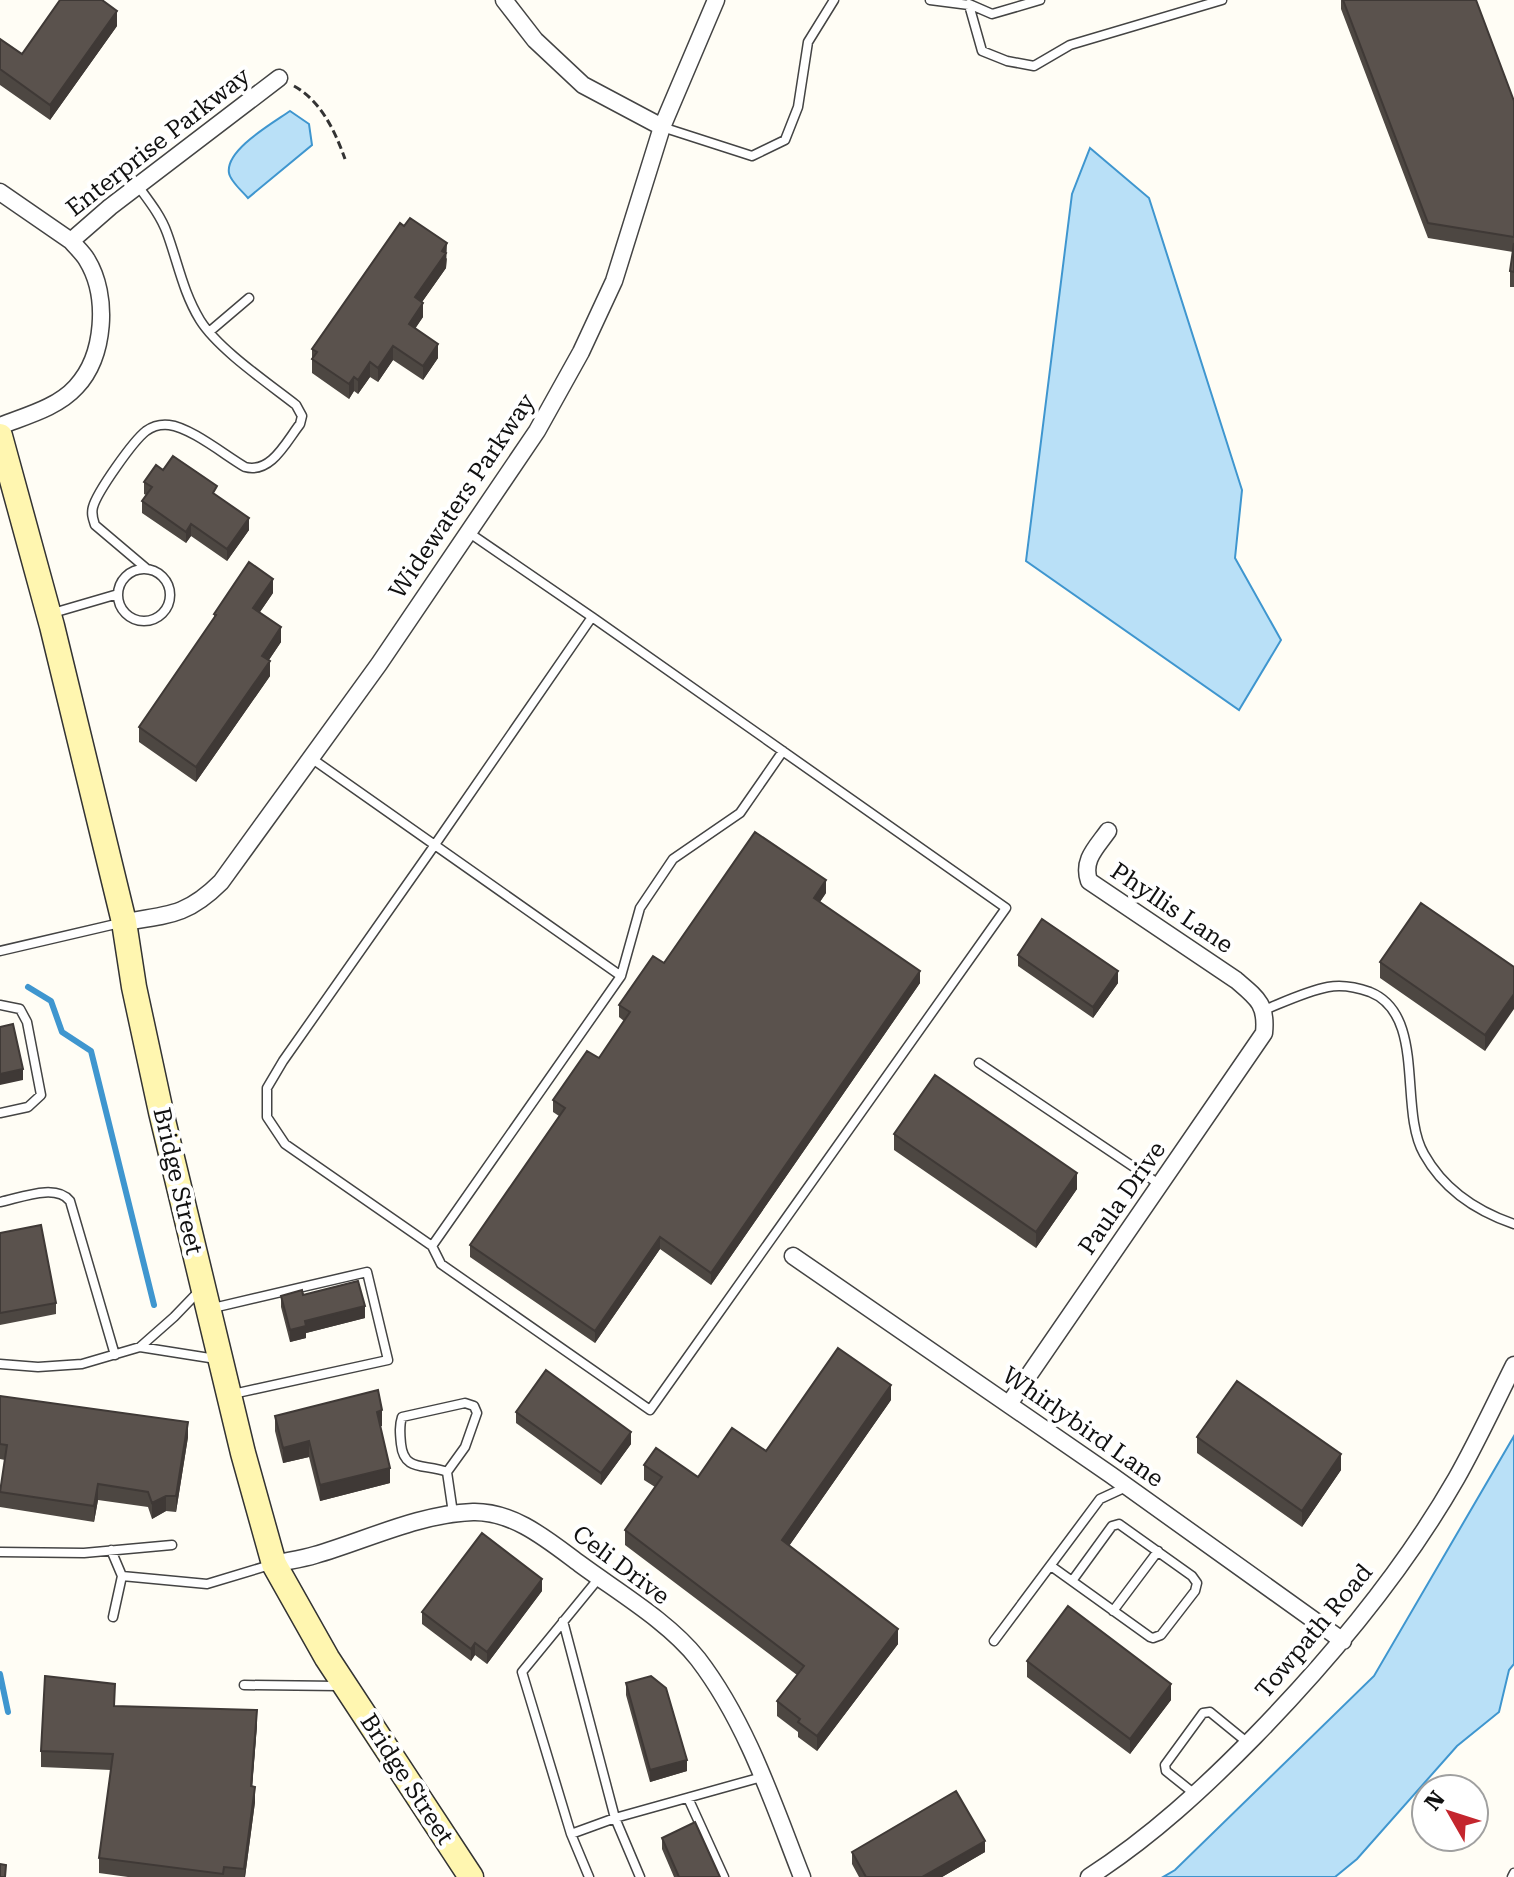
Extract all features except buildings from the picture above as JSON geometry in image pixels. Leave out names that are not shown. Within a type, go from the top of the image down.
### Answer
[{"type":"main road","name":"Bridge Street","points":[[0,436],[49,614],[124,922],[140,1015],[220,1360],[274,1564],[345,1686],[471,1877]]},
{"type":"street","points":[[504,0],[535,40],[583,85],[662,127]]},
{"type":"street","name":"Widewaters Parkway","points":[[124,922],[178,914],[206,897],[221,882],[311,758],[537,431],[581,352],[614,281],[662,127],[716,0]]},
{"type":"street","name":"Enterprise Parkway","points":[[0,426],[58,403],[77,387],[91,363],[100,337],[95,278],[87,258],[71,241],[279,78]]},
{"type":"street","points":[[0,192],[71,241]]},
{"type":"street","name":"Phyllis Lane","points":[[1108,831],[1087,861],[1085,870],[1089,881],[1236,980],[1256,998],[1265,1013]]},
{"type":"street","name":"Paula Drive","points":[[1009,1404],[1264,1033],[1265,1013]]},
{"type":"street","name":"Whirlybird Lane","points":[[793,1256],[1127,1486],[1343,1641]]},
{"type":"street","name":"Towpath Road","points":[[1089,1877],[1196,1795],[1343,1641],[1421,1534],[1457,1478],[1514,1365]]},
{"type":"street","name":"Celi Drive","points":[[274,1564],[313,1556],[414,1523],[453,1514],[476,1512],[509,1519],[544,1537],[674,1635],[698,1659],[748,1744],[802,1877]]},
{"type":"lane","points":[[662,127],[752,156],[785,140],[798,107],[808,42],[834,0]]},
{"type":"lane","points":[[930,0],[968,2],[992,14],[1040,0]]},
{"type":"lane","points":[[968,2],[982,51],[1007,61],[1034,66],[1070,45],[1222,0]]},
{"type":"lane","points":[[138,186],[163,223],[183,285],[209,332],[296,405],[302,416],[300,424],[269,463],[253,470],[179,427],[157,425],[144,432],[98,496],[92,508],[92,517],[95,525],[147,569],[162,576],[170,590],[170,599],[162,613],[147,620],[130,617],[123,611],[118,594],[124,578],[139,569],[147,569]]},
{"type":"lane","points":[[209,332],[249,298]]},
{"type":"lane","points":[[468,532],[592,617],[1006,908],[650,1410],[441,1264],[432,1246],[285,1144],[267,1117],[267,1088],[283,1061],[592,617]]},
{"type":"lane","points":[[49,614],[118,594]]},
{"type":"lane","points":[[432,1246],[621,976],[640,908],[673,859],[740,813],[783,751]]},
{"type":"lane","points":[[311,758],[621,976]]},
{"type":"lane","points":[[0,951],[124,922]]},
{"type":"lane","points":[[1265,1013],[1327,987],[1352,986],[1375,994],[1392,1009],[1401,1025],[1407,1051],[1412,1122],[1423,1153],[1453,1191],[1469,1204],[1514,1224]]},
{"type":"lane","points":[[0,1113],[28,1107],[41,1095],[27,1022],[20,1009],[1,1005]]},
{"type":"lane","points":[[979,1063],[1160,1185]]},
{"type":"lane","points":[[0,1202],[53,1192],[65,1195],[70,1201],[115,1355]]},
{"type":"lane","points":[[0,1364],[38,1367],[82,1364],[140,1347],[174,1317],[206,1298],[367,1272],[388,1360],[229,1395]]},
{"type":"lane","points":[[140,1347],[220,1360]]},
{"type":"lane","points":[[447,1472],[411,1464],[406,1460],[399,1425],[402,1417],[465,1403],[474,1406],[477,1413],[465,1447],[447,1472],[453,1514]]},
{"type":"lane","points":[[994,1641],[1100,1499],[1127,1486]]},
{"type":"lane","points":[[1051,1566],[1150,1637],[1157,1638],[1195,1591],[1196,1579],[1123,1527],[1112,1526],[1072,1581]]},
{"type":"lane","points":[[0,1552],[111,1550],[172,1545]]},
{"type":"lane","points":[[111,1550],[122,1576],[113,1617]]},
{"type":"lane","points":[[1113,1611],[1158,1551]]},
{"type":"lane","points":[[122,1576],[207,1584],[274,1564]]},
{"type":"lane","points":[[589,1877],[571,1834],[522,1672],[599,1578]]},
{"type":"lane","points":[[563,1621],[615,1818],[640,1877]]},
{"type":"lane","points":[[244,1685],[345,1686]]},
{"type":"lane","points":[[1196,1795],[1166,1771],[1165,1765],[1203,1713],[1210,1712],[1248,1743]]},
{"type":"lane","points":[[571,1834],[615,1818],[762,1777]]},
{"type":"lane","points":[[688,1798],[724,1877]]},
{"type":"path","points":[[279,78],[307,93],[335,132],[345,159]]},
{"type":"water","points":[[290,111],[309,124],[312,145],[248,198],[229,173],[234,155]]},
{"type":"water","points":[[1090,148],[1149,198],[1242,490],[1235,558],[1281,640],[1239,710],[1026,561],[1072,194]]},
{"type":"water","points":[[1514,1436],[1514,1664],[1509,1670],[1499,1712],[1457,1746],[1433,1773],[1410,1773],[1410,1799],[1357,1859],[1335,1877],[1163,1877],[1175,1870],[1374,1676]]},
{"type":"waterway","points":[[28,987],[51,1001],[62,1032],[91,1051],[154,1305]]},
{"type":"waterway","points":[[0,1674],[8,1712]]}]
